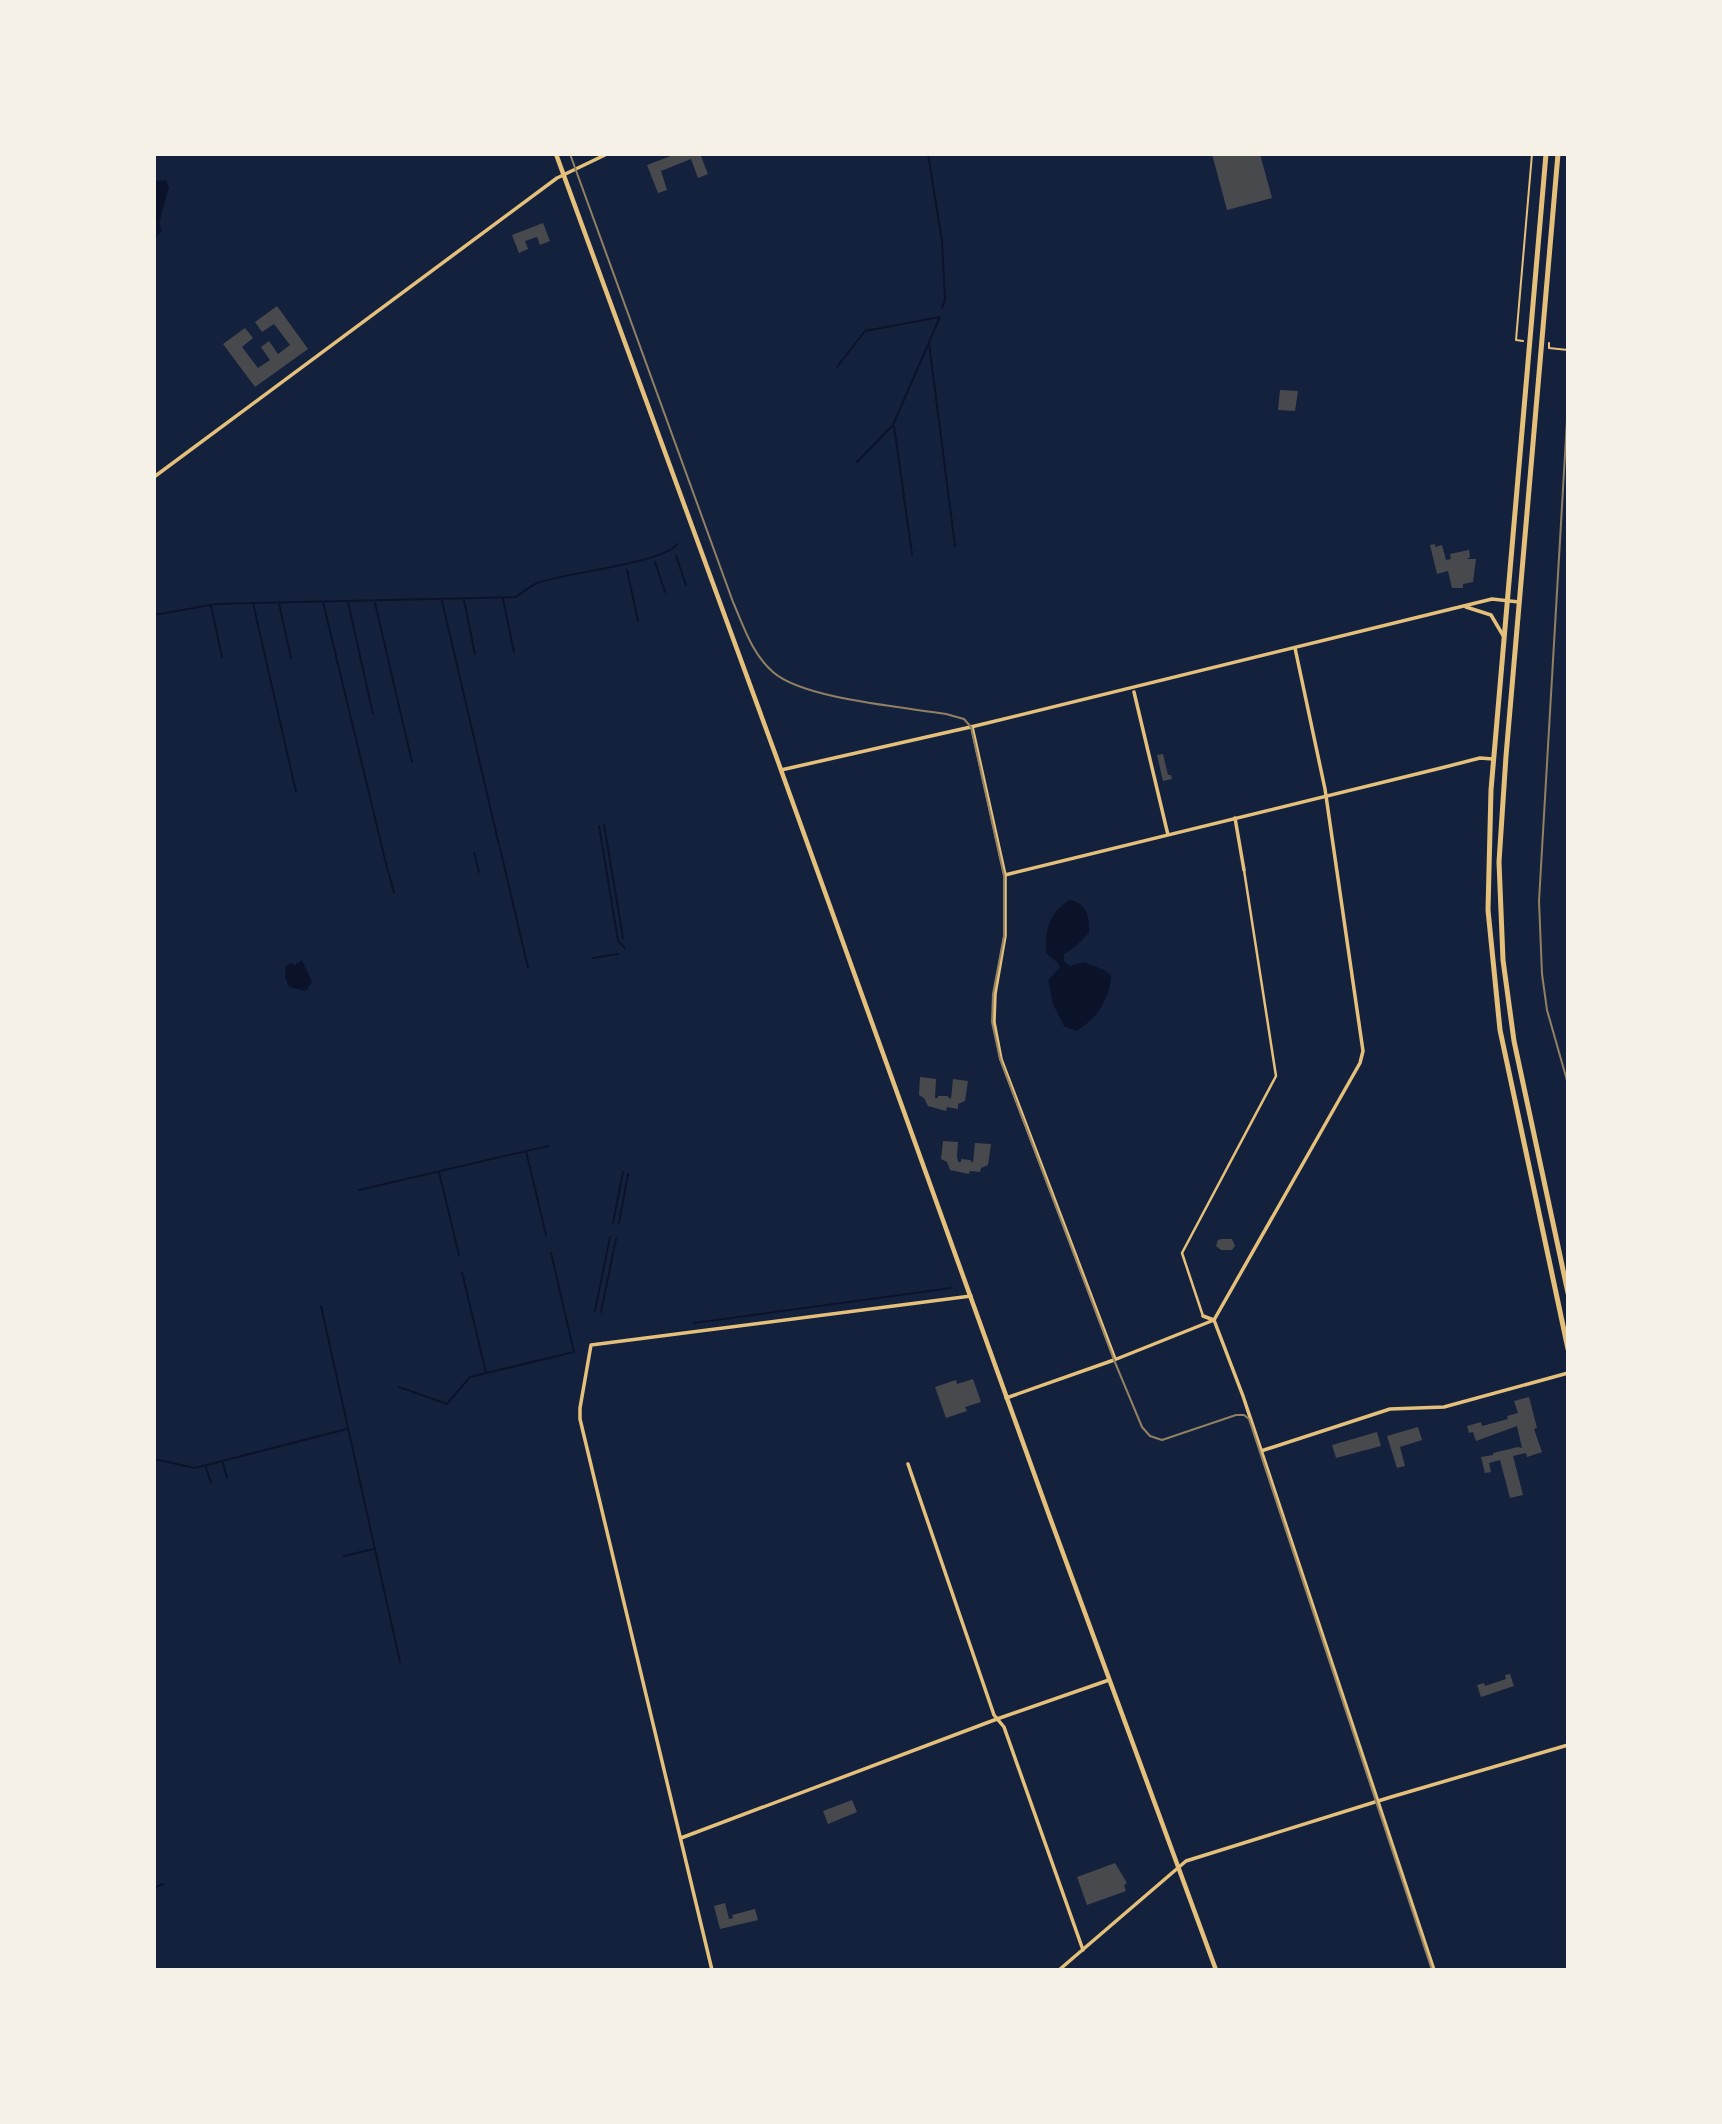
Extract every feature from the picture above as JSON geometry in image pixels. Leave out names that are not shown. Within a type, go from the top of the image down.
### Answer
[{"type":"main road","points":[[556,154],[1216,1970]]},
{"type":"main road","points":[[1546,154],[1493,759],[1488,840],[1488,910],[1495,998],[1568,1349]]},
{"type":"main road","points":[[1558,154],[1500,831],[1500,918],[1506,995],[1514,1041],[1568,1293]]},
{"type":"street","points":[[154,477],[563,174],[607,154]]},
{"type":"street","points":[[780,770],[972,727],[1492,599],[1519,602]]},
{"type":"street","points":[[1464,606],[1491,615],[1504,638]]},
{"type":"street","points":[[1006,1398],[1214,1320],[1362,1057],[1363,1044],[1326,796],[1295,648]]},
{"type":"street","points":[[1134,692],[1168,835]]},
{"type":"street","points":[[972,727],[1005,876],[1005,936],[995,994],[994,1022],[1001,1059],[1115,1359]]},
{"type":"street","points":[[1005,876],[1480,758],[1493,759]]},
{"type":"street","points":[[1235,818],[1276,1076],[1182,1253],[1203,1315],[1214,1320],[1243,1396],[1434,1970]]},
{"type":"street","points":[[712,1970],[580,1419],[591,1345],[971,1296]]},
{"type":"street","points":[[1261,1451],[1390,1409],[1440,1408],[1568,1373]]},
{"type":"street","points":[[908,1464],[997,1719],[1004,1727],[1083,1950]]},
{"type":"street","points":[[681,1838],[997,1719],[1109,1680]]},
{"type":"street","points":[[1059,1970],[1189,1860],[1568,1745]]},
{"type":"path","points":[[1523,341],[1516,340],[1532,154]]},
{"type":"path","points":[[1549,343],[1549,348],[1568,350]]},
{"type":"water","points":[[166,180],[169,187],[159,224],[162,230],[154,240],[154,184],[156,181]]},
{"type":"water","points":[[1070,900],[1084,908],[1089,922],[1089,933],[1064,954],[1064,961],[1070,966],[1084,962],[1111,976],[1108,993],[1101,1008],[1090,1021],[1076,1031],[1064,1026],[1053,1004],[1048,980],[1060,967],[1046,953],[1050,922],[1057,910]]},
{"type":"water","points":[[302,960],[312,982],[306,991],[289,987],[285,977],[286,966],[291,963],[295,965]]},
{"type":"building","points":[[676,154],[700,154],[708,174],[698,178],[691,159],[661,171],[667,190],[658,193],[647,165]]},
{"type":"building","points":[[1212,154],[1260,154],[1272,198],[1227,210]]},
{"type":"building","points":[[543,223],[550,241],[540,245],[537,237],[525,241],[528,249],[519,253],[512,235]]},
{"type":"building","points":[[277,306],[308,349],[255,387],[223,344],[245,328],[253,338],[242,347],[258,368],[270,360],[261,347],[269,341],[278,354],[290,345],[274,324],[262,332],[255,322]]},
{"type":"building","points":[[1280,390],[1298,391],[1295,411],[1278,410]]},
{"type":"building","points":[[1435,544],[1435,547],[1442,545],[1446,560],[1451,559],[1450,554],[1469,550],[1470,557],[1467,559],[1476,559],[1473,582],[1463,584],[1463,588],[1452,588],[1448,571],[1437,574],[1430,545]]},
{"type":"building","points":[[1163,754],[1168,775],[1171,775],[1172,779],[1163,781],[1157,755]]},
{"type":"building","points":[[920,1077],[936,1079],[935,1098],[947,1096],[951,1099],[953,1079],[968,1081],[965,1101],[958,1104],[958,1109],[947,1107],[946,1111],[928,1106],[919,1095]]},
{"type":"building","points":[[943,1141],[958,1142],[958,1162],[961,1162],[961,1159],[973,1163],[975,1143],[991,1144],[988,1165],[981,1168],[980,1172],[970,1171],[969,1174],[950,1170],[947,1162],[941,1159]]},
{"type":"building","points":[[1221,1239],[1232,1239],[1235,1246],[1232,1250],[1221,1250],[1216,1246]]},
{"type":"building","points":[[973,1379],[981,1402],[965,1407],[967,1411],[946,1418],[935,1387],[956,1380],[957,1384]]},
{"type":"building","points":[[1529,1397],[1537,1428],[1534,1429],[1542,1452],[1527,1457],[1526,1453],[1513,1456],[1523,1495],[1510,1498],[1500,1460],[1489,1463],[1491,1472],[1485,1473],[1481,1457],[1522,1448],[1517,1426],[1476,1441],[1467,1426],[1481,1422],[1482,1426],[1508,1419],[1507,1416],[1518,1413],[1514,1401]]},
{"type":"building","points":[[1418,1427],[1422,1440],[1400,1447],[1405,1466],[1397,1468],[1387,1436]]},
{"type":"building","points":[[1377,1432],[1381,1446],[1336,1458],[1332,1445]]},
{"type":"building","points":[[1510,1674],[1514,1686],[1481,1697],[1477,1685],[1484,1683],[1485,1686],[1506,1679],[1505,1675]]},
{"type":"building","points":[[852,1800],[857,1812],[828,1824],[823,1811]]},
{"type":"building","points":[[1115,1863],[1127,1883],[1124,1885],[1126,1891],[1087,1905],[1077,1877]]},
{"type":"building","points":[[725,1903],[729,1919],[733,1918],[732,1915],[755,1909],[758,1920],[720,1929],[714,1906]]},
{"type":"waterway","points":[[928,154],[942,241],[945,299],[942,308]]},
{"type":"waterway","points":[[837,367],[865,331],[940,317],[893,425],[857,462]]},
{"type":"waterway","points":[[929,343],[955,546]]},
{"type":"waterway","points":[[894,426],[912,554]]},
{"type":"waterway","points":[[154,615],[216,604],[516,597],[540,582],[654,557],[677,544]]},
{"type":"waterway","points":[[676,556],[686,585]]},
{"type":"waterway","points":[[655,562],[665,592]]},
{"type":"waterway","points":[[627,570],[638,621]]},
{"type":"waterway","points":[[503,599],[514,652]]},
{"type":"waterway","points":[[464,600],[475,654]]},
{"type":"waterway","points":[[442,601],[499,845]]},
{"type":"waterway","points":[[323,602],[388,872]]},
{"type":"waterway","points":[[348,602],[373,714]]},
{"type":"waterway","points":[[253,603],[296,792]]},
{"type":"waterway","points":[[375,603],[412,762]]},
{"type":"waterway","points":[[279,604],[291,658]]},
{"type":"waterway","points":[[211,606],[222,657]]},
{"type":"waterway","points":[[604,825],[623,938]]},
{"type":"waterway","points":[[599,826],[618,941],[625,948]]},
{"type":"waterway","points":[[500,848],[528,968]]},
{"type":"waterway","points":[[474,853],[479,872]]},
{"type":"waterway","points":[[389,874],[394,893]]},
{"type":"waterway","points":[[593,958],[618,954]]},
{"type":"waterway","points":[[359,1190],[548,1146]]},
{"type":"waterway","points":[[526,1151],[546,1235]]},
{"type":"waterway","points":[[439,1172],[459,1255]]},
{"type":"waterway","points":[[613,1223],[623,1172]]},
{"type":"waterway","points":[[619,1223],[628,1174]]},
{"type":"waterway","points":[[595,1311],[610,1237]]},
{"type":"waterway","points":[[601,1312],[616,1239]]},
{"type":"waterway","points":[[399,1387],[447,1404],[470,1377],[574,1352],[551,1253]]},
{"type":"waterway","points":[[462,1272],[486,1373]]},
{"type":"waterway","points":[[694,1323],[951,1288]]},
{"type":"waterway","points":[[321,1306],[400,1662]]},
{"type":"waterway","points":[[154,1459],[195,1468],[347,1429]]},
{"type":"waterway","points":[[223,1463],[227,1478]]},
{"type":"waterway","points":[[206,1467],[211,1483]]},
{"type":"waterway","points":[[344,1556],[374,1549]]},
{"type":"waterway","points":[[154,1888],[163,1884]]},
{"type":"tram line","points":[[570,154],[733,602],[759,657],[773,672],[807,689],[855,700],[946,714],[964,719],[971,727],[1004,876],[1004,936],[993,994],[992,1022],[1000,1059],[1142,1427],[1150,1436],[1162,1440],[1236,1415],[1244,1415],[1249,1419],[1432,1970]]},
{"type":"railway","points":[[1568,403],[1539,901],[1542,974],[1547,1010],[1568,1084]]}]
